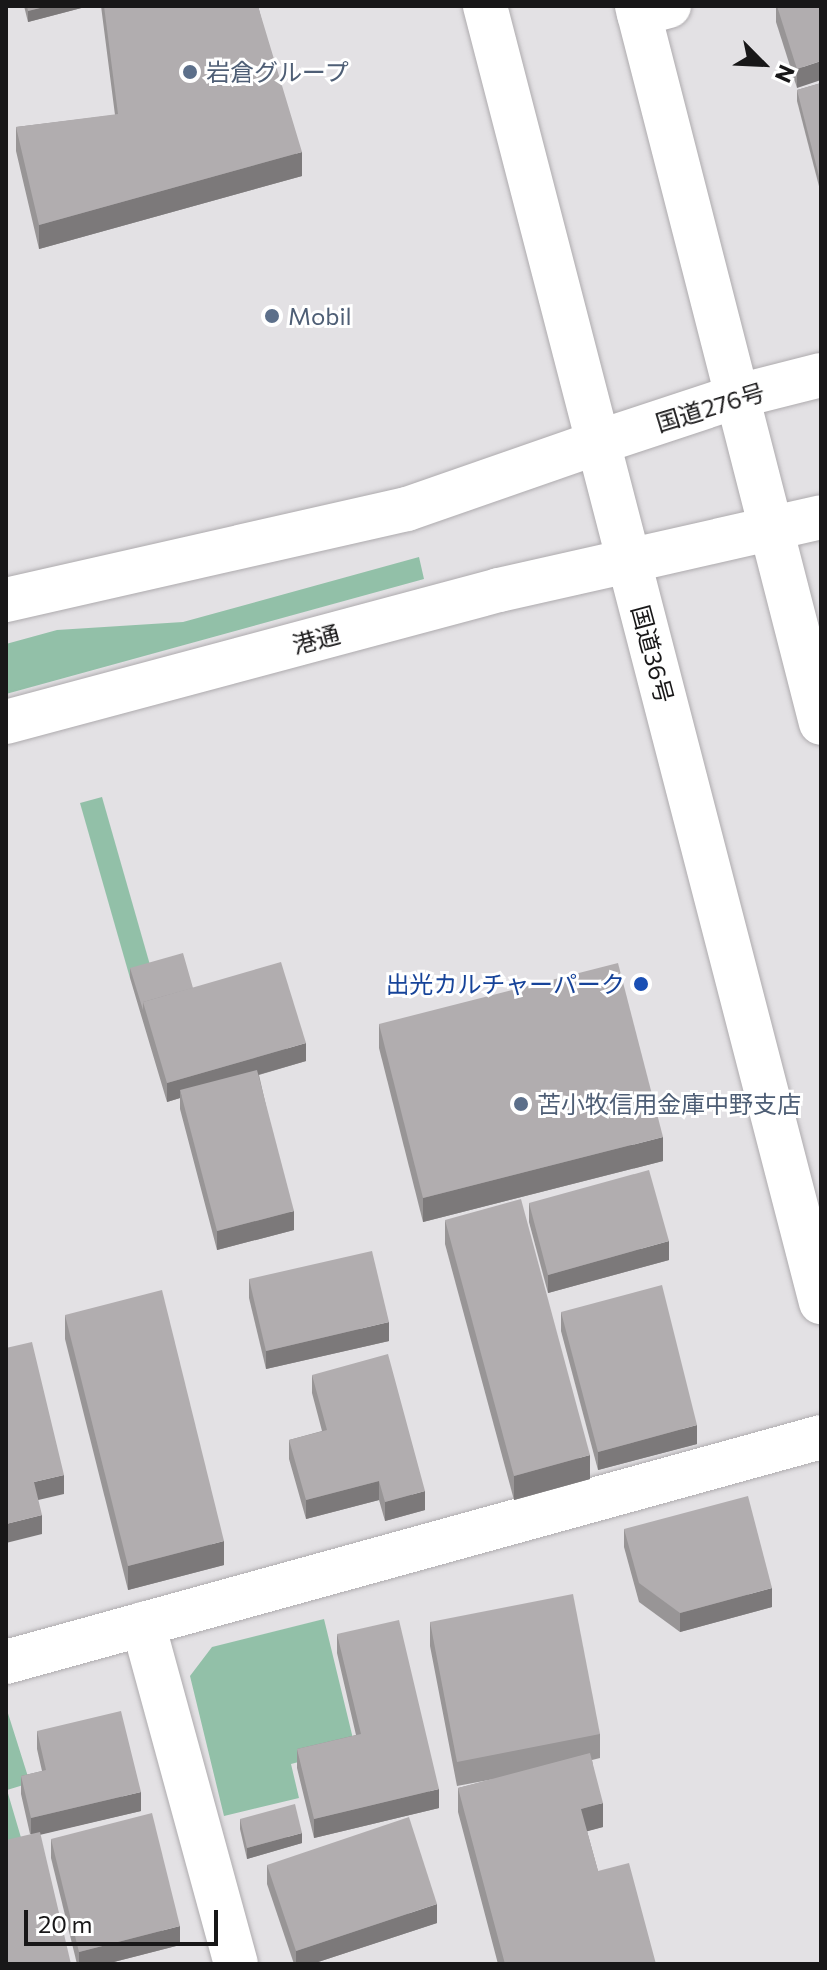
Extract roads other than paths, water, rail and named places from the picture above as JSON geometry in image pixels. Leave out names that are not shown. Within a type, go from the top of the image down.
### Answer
[{"type":"main road","name":"国道36号","points":[[485,6],[821,1302]]},
{"type":"main road","points":[[648,9],[738,396],[821,723]]},
{"type":"main road","name":"国道276号","points":[[599,442],[738,396],[821,375]]},
{"type":"main road","points":[[6,600],[407,509],[599,442]]},
{"type":"main road","points":[[628,561],[821,517]]},
{"type":"main road","name":"港通","points":[[6,722],[499,590],[628,561]]},
{"type":"main road","points":[[6,1662],[821,1437]]},
{"type":"main road","points":[[143,1624],[236,1964]]},
{"type":"place","name":"岩倉グループ","points":[[190,72]]},
{"type":"place","name":"Mobil","points":[[272,316]]},
{"type":"place","name":"出光カルチャーパーク","points":[[641,984]]},
{"type":"place","name":"苫小牧信用金庫中野支店","points":[[521,1104]]}]
